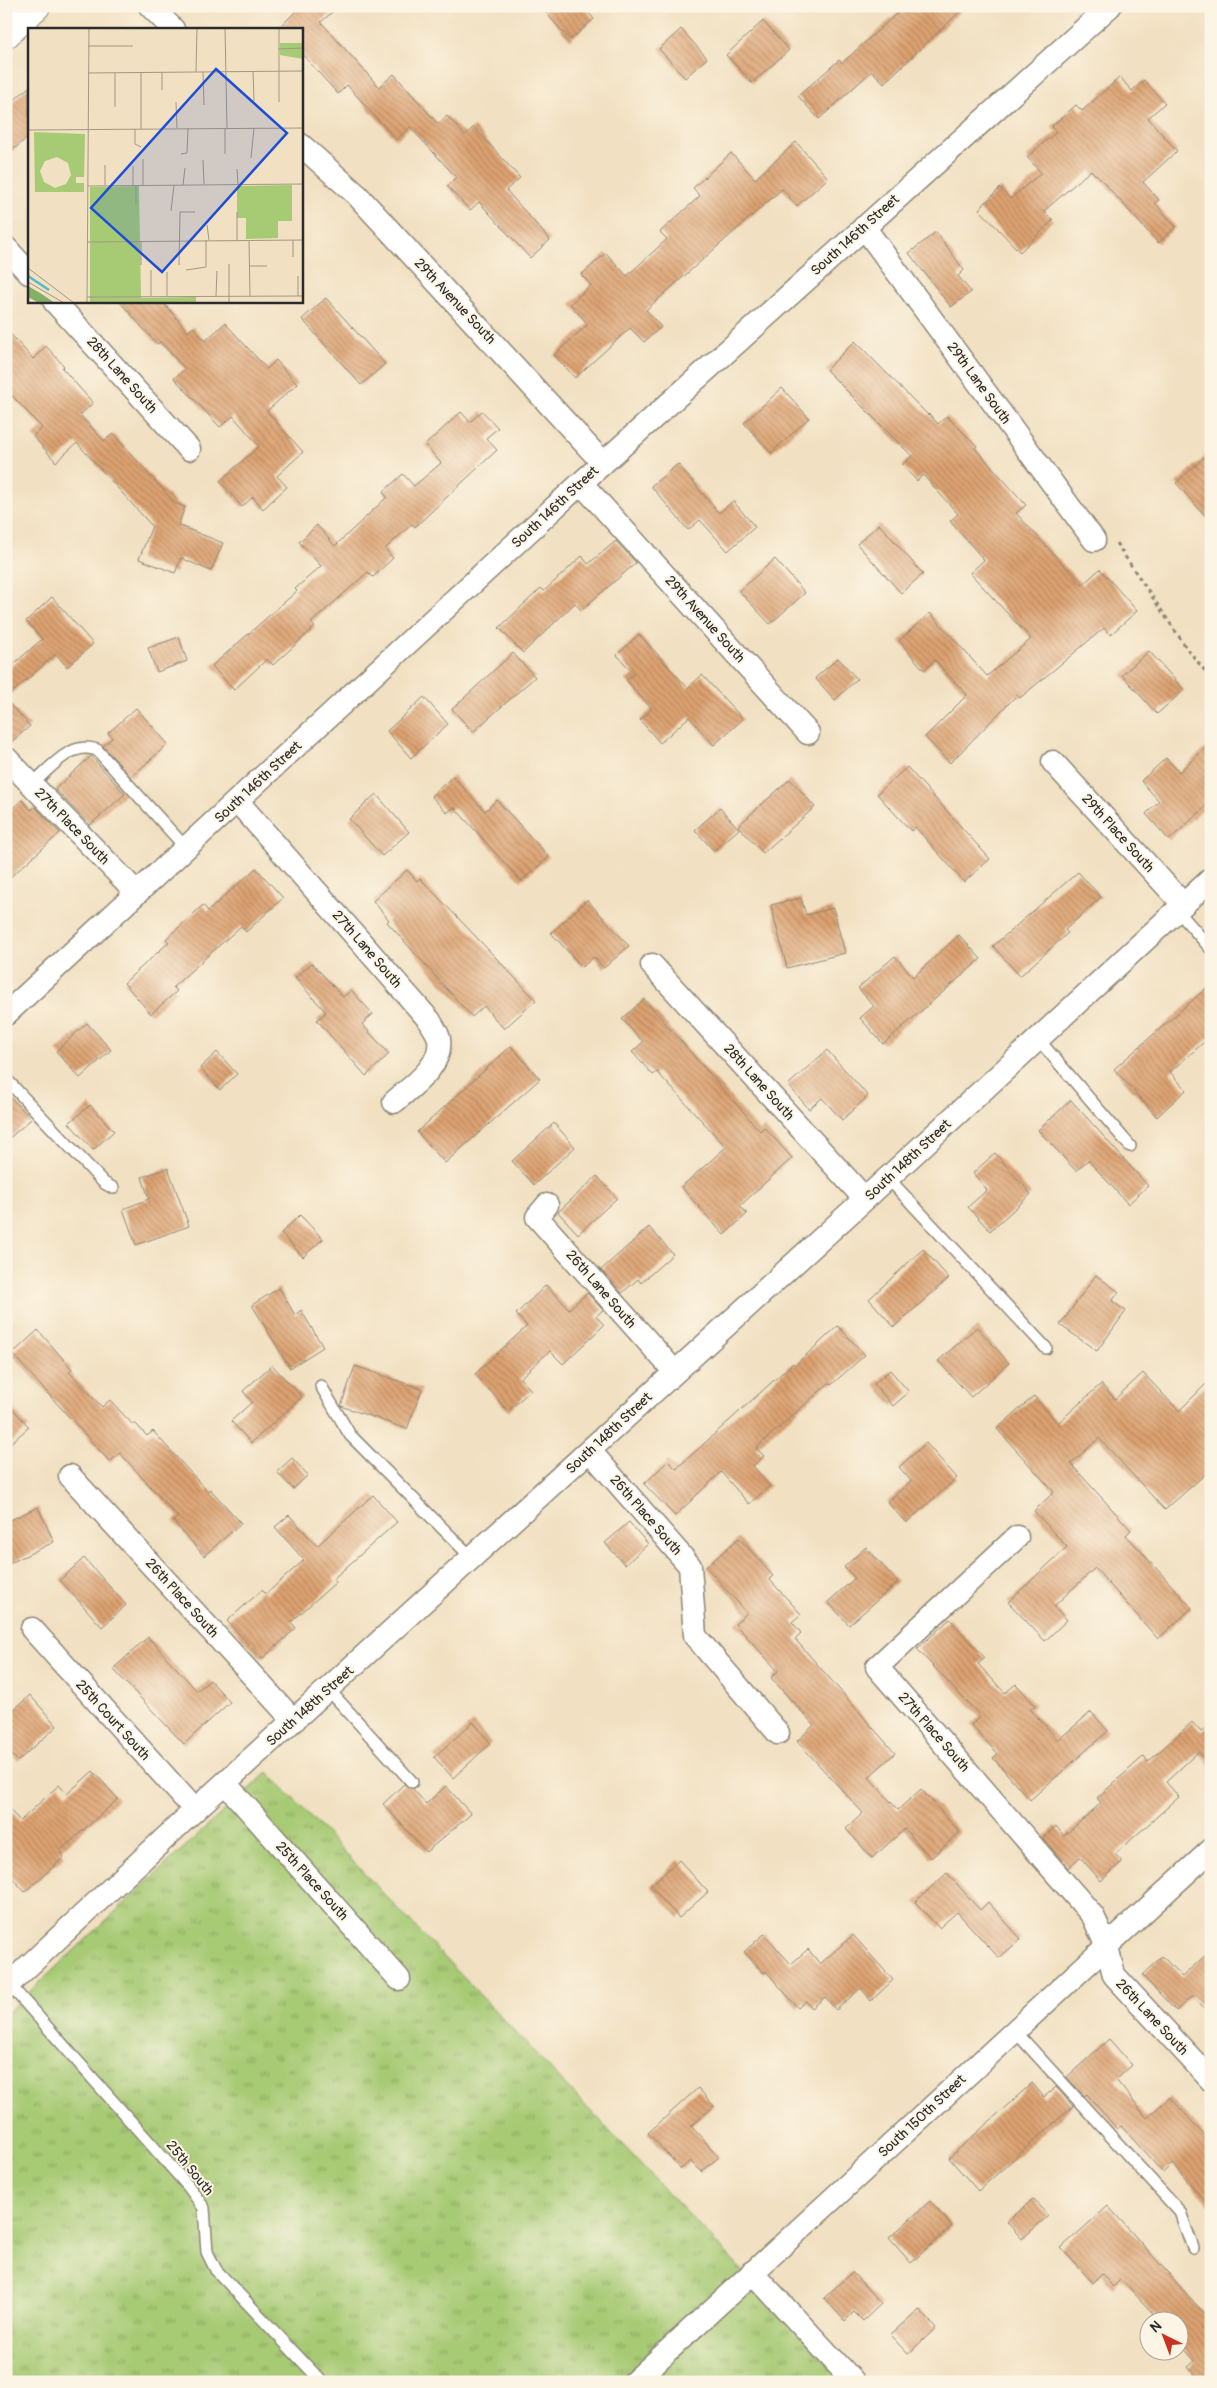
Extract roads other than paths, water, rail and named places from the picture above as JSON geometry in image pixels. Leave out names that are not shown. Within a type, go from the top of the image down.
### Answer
[{"type":"street","points":[[6,34],[36,6]]},
{"type":"street","points":[[150,6],[172,28]]},
{"type":"street","name":"South 146th Street","points":[[6,1014],[238,802],[581,483],[1110,6]]},
{"type":"street","name":"29th Avenue South","points":[[302,146],[357,195],[604,463]]},
{"type":"street","name":"29th Lane South","points":[[864,227],[1094,540]]},
{"type":"street","points":[[6,248],[28,272]]},
{"type":"street","name":"28th Lane South","points":[[55,302],[189,449]]},
{"type":"street","name":"29th Avenue South","points":[[581,483],[808,733]]},
{"type":"street","name":"27th Place South","points":[[6,758],[137,893]]},
{"type":"street","name":"29th Place South","points":[[1053,762],[1180,907]]},
{"type":"street","name":"27th Lane South","points":[[238,802],[430,1021],[439,1038],[439,1052],[431,1069],[394,1102]]},
{"type":"street","name":"South 148th Street","points":[[8,1985],[195,1810],[866,1199],[1211,879]]},
{"type":"street","name":"28th Lane South","points":[[652,965],[866,1199]]},
{"type":"street","name":"26th Lane South","points":[[547,1205],[537,1216],[674,1372]]},
{"type":"street","name":"26th Place South","points":[[590,1451],[690,1566],[695,1636],[778,1734]]},
{"type":"street","name":"26th Place South","points":[[70,1476],[294,1721]]},
{"type":"street","name":"27th Place South","points":[[1017,1537],[877,1667],[1093,1916],[1107,1947]]},
{"type":"street","name":"25th Court South","points":[[32,1629],[195,1810]]},
{"type":"street","name":"25th Place South","points":[[225,1783],[399,1979]]},
{"type":"street","name":"South 150th Street","points":[[634,2382],[1211,1850]]},
{"type":"street","name":"26th Lane South","points":[[1107,1947],[1114,1975],[1211,2080]]},
{"type":"street","points":[[752,2272],[854,2382]]},
{"type":"lane","points":[[32,784],[72,750],[88,746],[97,750],[186,848]]},
{"type":"lane","points":[[1180,907],[1211,949]]},
{"type":"lane","points":[[1038,1038],[1130,1146]]},
{"type":"lane","points":[[6,1079],[104,1183],[112,1188]]},
{"type":"lane","points":[[888,1178],[1046,1348]]},
{"type":"lane","points":[[321,1386],[350,1435],[472,1558]]},
{"type":"lane","points":[[329,1690],[412,1782]]},
{"type":"lane","name":"25th South","points":[[8,1985],[188,2186],[204,2208],[207,2252],[216,2270],[322,2382]]},
{"type":"lane","points":[[1015,2031],[1180,2212],[1194,2248]]}]
